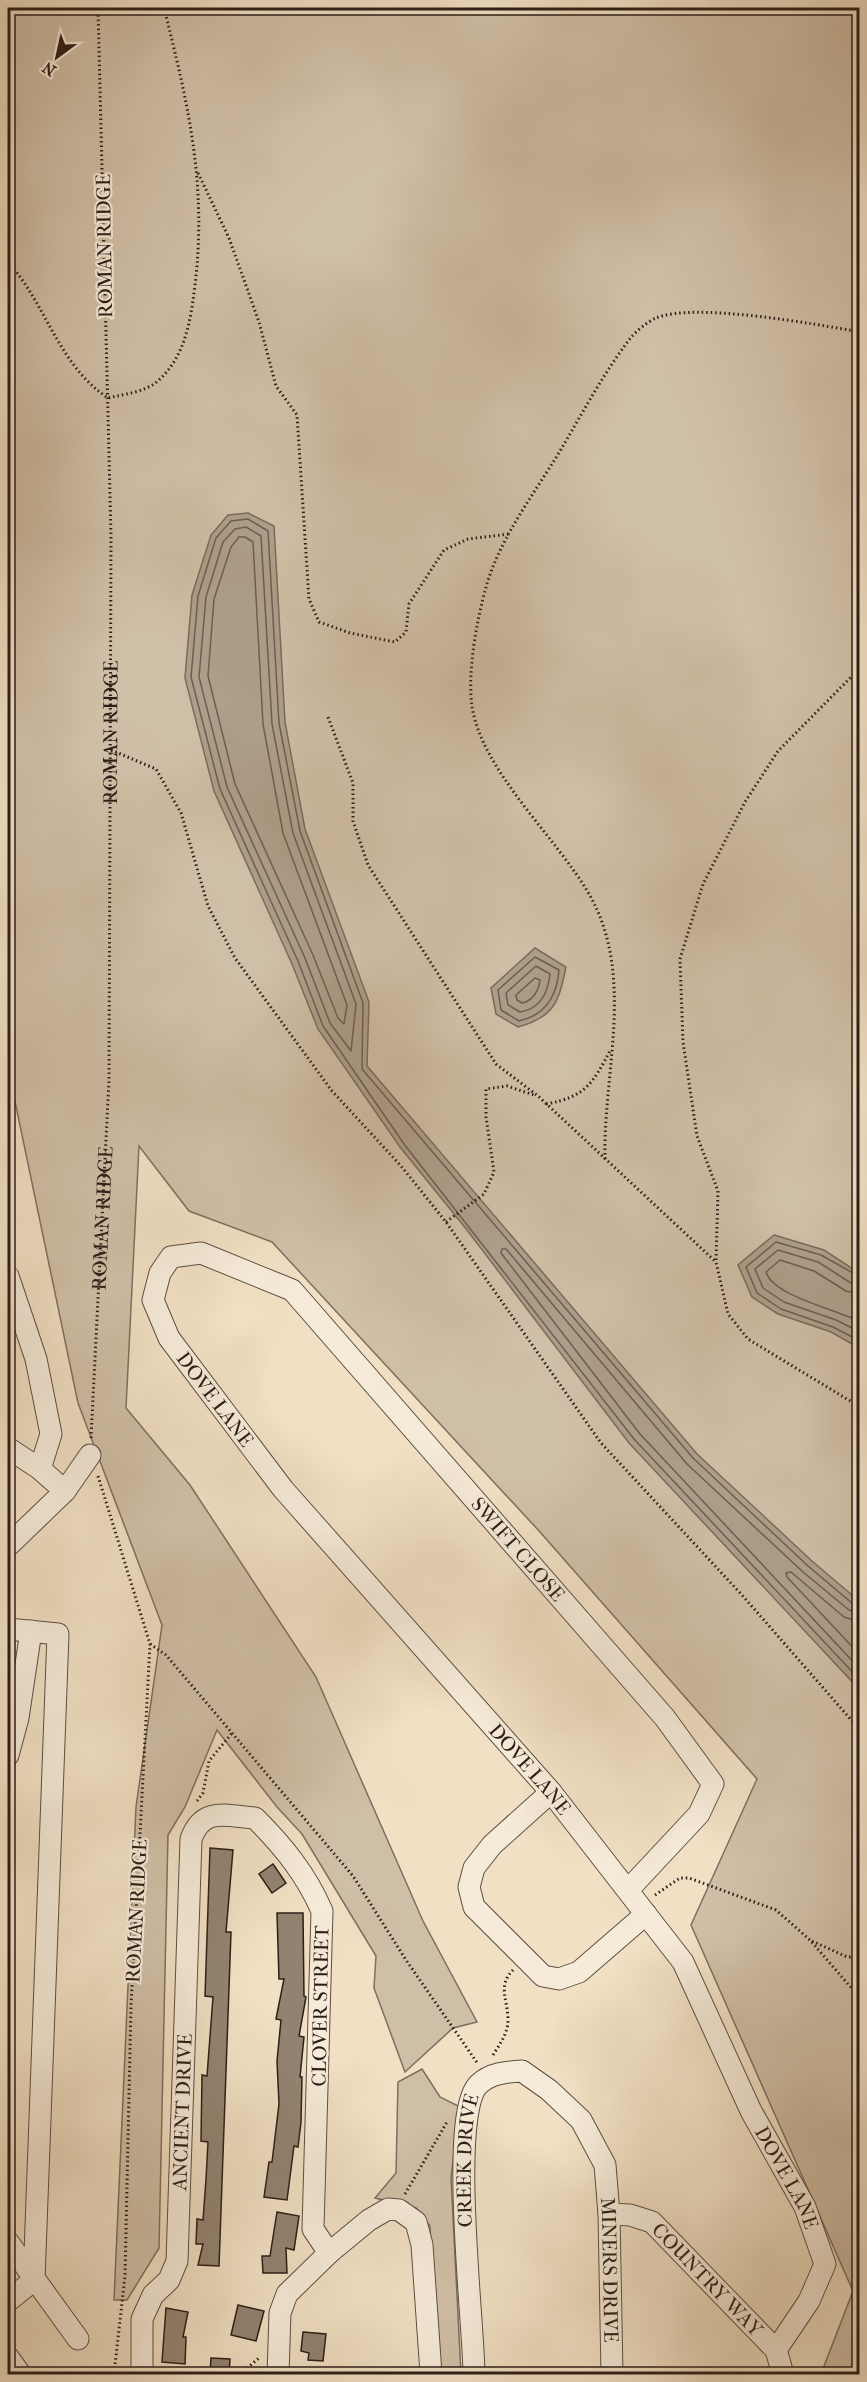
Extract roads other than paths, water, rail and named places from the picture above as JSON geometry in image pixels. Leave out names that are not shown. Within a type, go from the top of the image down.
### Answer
[{"type":"street","name":"DOVE LANE","points":[[201,1253],[171,1257],[160,1273],[153,1300],[169,1338],[283,1489],[551,1792],[683,1962],[751,2111],[805,2206],[825,2264],[809,2301],[776,2350]]},
{"type":"street","name":"SWIFT CLOSE","points":[[201,1253],[292,1290],[665,1718],[713,1784],[699,1814],[638,1903]]},
{"type":"street","points":[[8,1276],[36,1359],[51,1434],[40,1469]]},
{"type":"street","points":[[8,1448],[40,1469],[65,1491]]},
{"type":"street","points":[[8,1546],[65,1491],[90,1455]]},
{"type":"street","points":[[8,1629],[58,1634],[34,2280],[8,2301]]},
{"type":"street","points":[[8,1755],[18,1718],[31,1631]]},
{"type":"street","points":[[551,1792],[492,1845],[474,1869],[469,1887],[474,1907],[543,1976],[560,1979],[579,1972],[638,1903]]},
{"type":"street","name":"CLOVER STREET","points":[[190,1839],[196,1825],[212,1815],[255,1818],[285,1848],[313,1889],[322,1911],[313,2229],[329,2253]]},
{"type":"street","name":"ANCIENT DRIVE","points":[[142,2374],[142,2319],[153,2295],[168,2280],[177,2261],[190,1839]]},
{"type":"street","name":"CREEK DRIVE","points":[[474,2374],[464,2213],[464,2148],[470,2098],[478,2085],[497,2073],[522,2071],[549,2090],[580,2120],[605,2165]]},
{"type":"street","name":"MINERS DRIVE","points":[[605,2165],[609,2214],[612,2374]]},
{"type":"street","points":[[278,2374],[280,2313],[288,2294],[329,2253],[369,2220],[388,2209],[399,2210],[416,2222],[422,2245],[431,2374]]},
{"type":"street","name":"COUNTRY WAY","points":[[609,2214],[630,2215],[652,2222],[776,2350],[783,2374]]},
{"type":"street","points":[[8,2242],[78,2339]]},
{"type":"street","points":[[8,2357],[20,2374]]},
{"type":"water","points":[[248,513],[274,526],[285,722],[305,829],[369,1002],[367,1066],[697,1454],[812,1561],[859,1601],[859,1689],[629,1443],[467,1230],[400,1147],[318,1029],[292,964],[214,791],[185,678],[192,595],[211,535],[228,515]]},
{"type":"water","points":[[535,948],[566,967],[561,989],[548,1013],[518,1027],[496,1014],[491,988]]},
{"type":"water","points":[[774,1235],[824,1250],[859,1273],[859,1348],[831,1332],[778,1314],[752,1297],[738,1265]]}]
